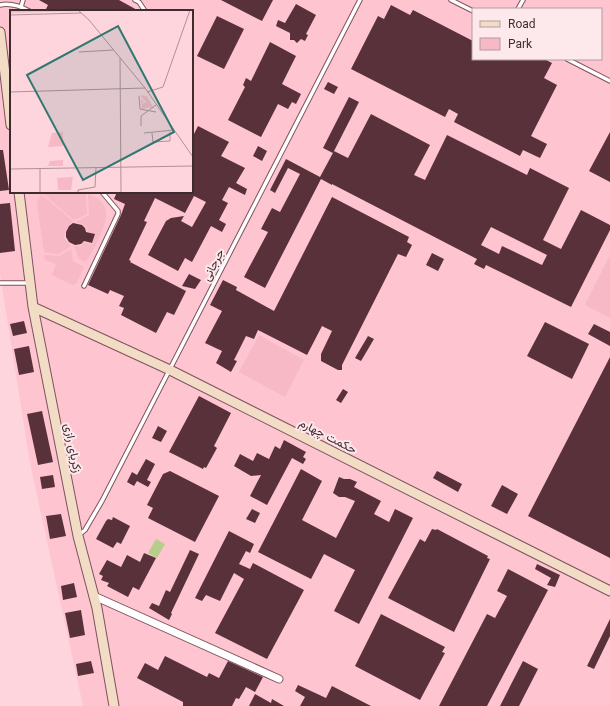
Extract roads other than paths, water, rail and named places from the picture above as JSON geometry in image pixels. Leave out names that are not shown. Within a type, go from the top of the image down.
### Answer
[{"type":"street","points":[[0,32],[10,117]]},
{"type":"street","name":"زکریای رازی","points":[[19,193],[33,307],[78,536],[94,596],[114,706]]},
{"type":"street","name":"حکمت چهارم","points":[[33,307],[170,370],[610,591]]},
{"type":"street","points":[[94,596],[279,679]]},
{"type":"lane","points":[[21,7],[23,0]]},
{"type":"lane","points":[[135,0],[139,2],[144,10]]},
{"type":"lane","name":"جرجانی","points":[[78,536],[85,530],[102,501],[360,0]]},
{"type":"lane","points":[[451,0],[472,10]]},
{"type":"lane","points":[[0,5],[5,4],[21,7],[27,10]]},
{"type":"lane","points":[[569,60],[610,81]]},
{"type":"lane","points":[[84,286],[118,214],[118,211],[103,193]]},
{"type":"lane","points":[[0,283],[30,283]]}]
